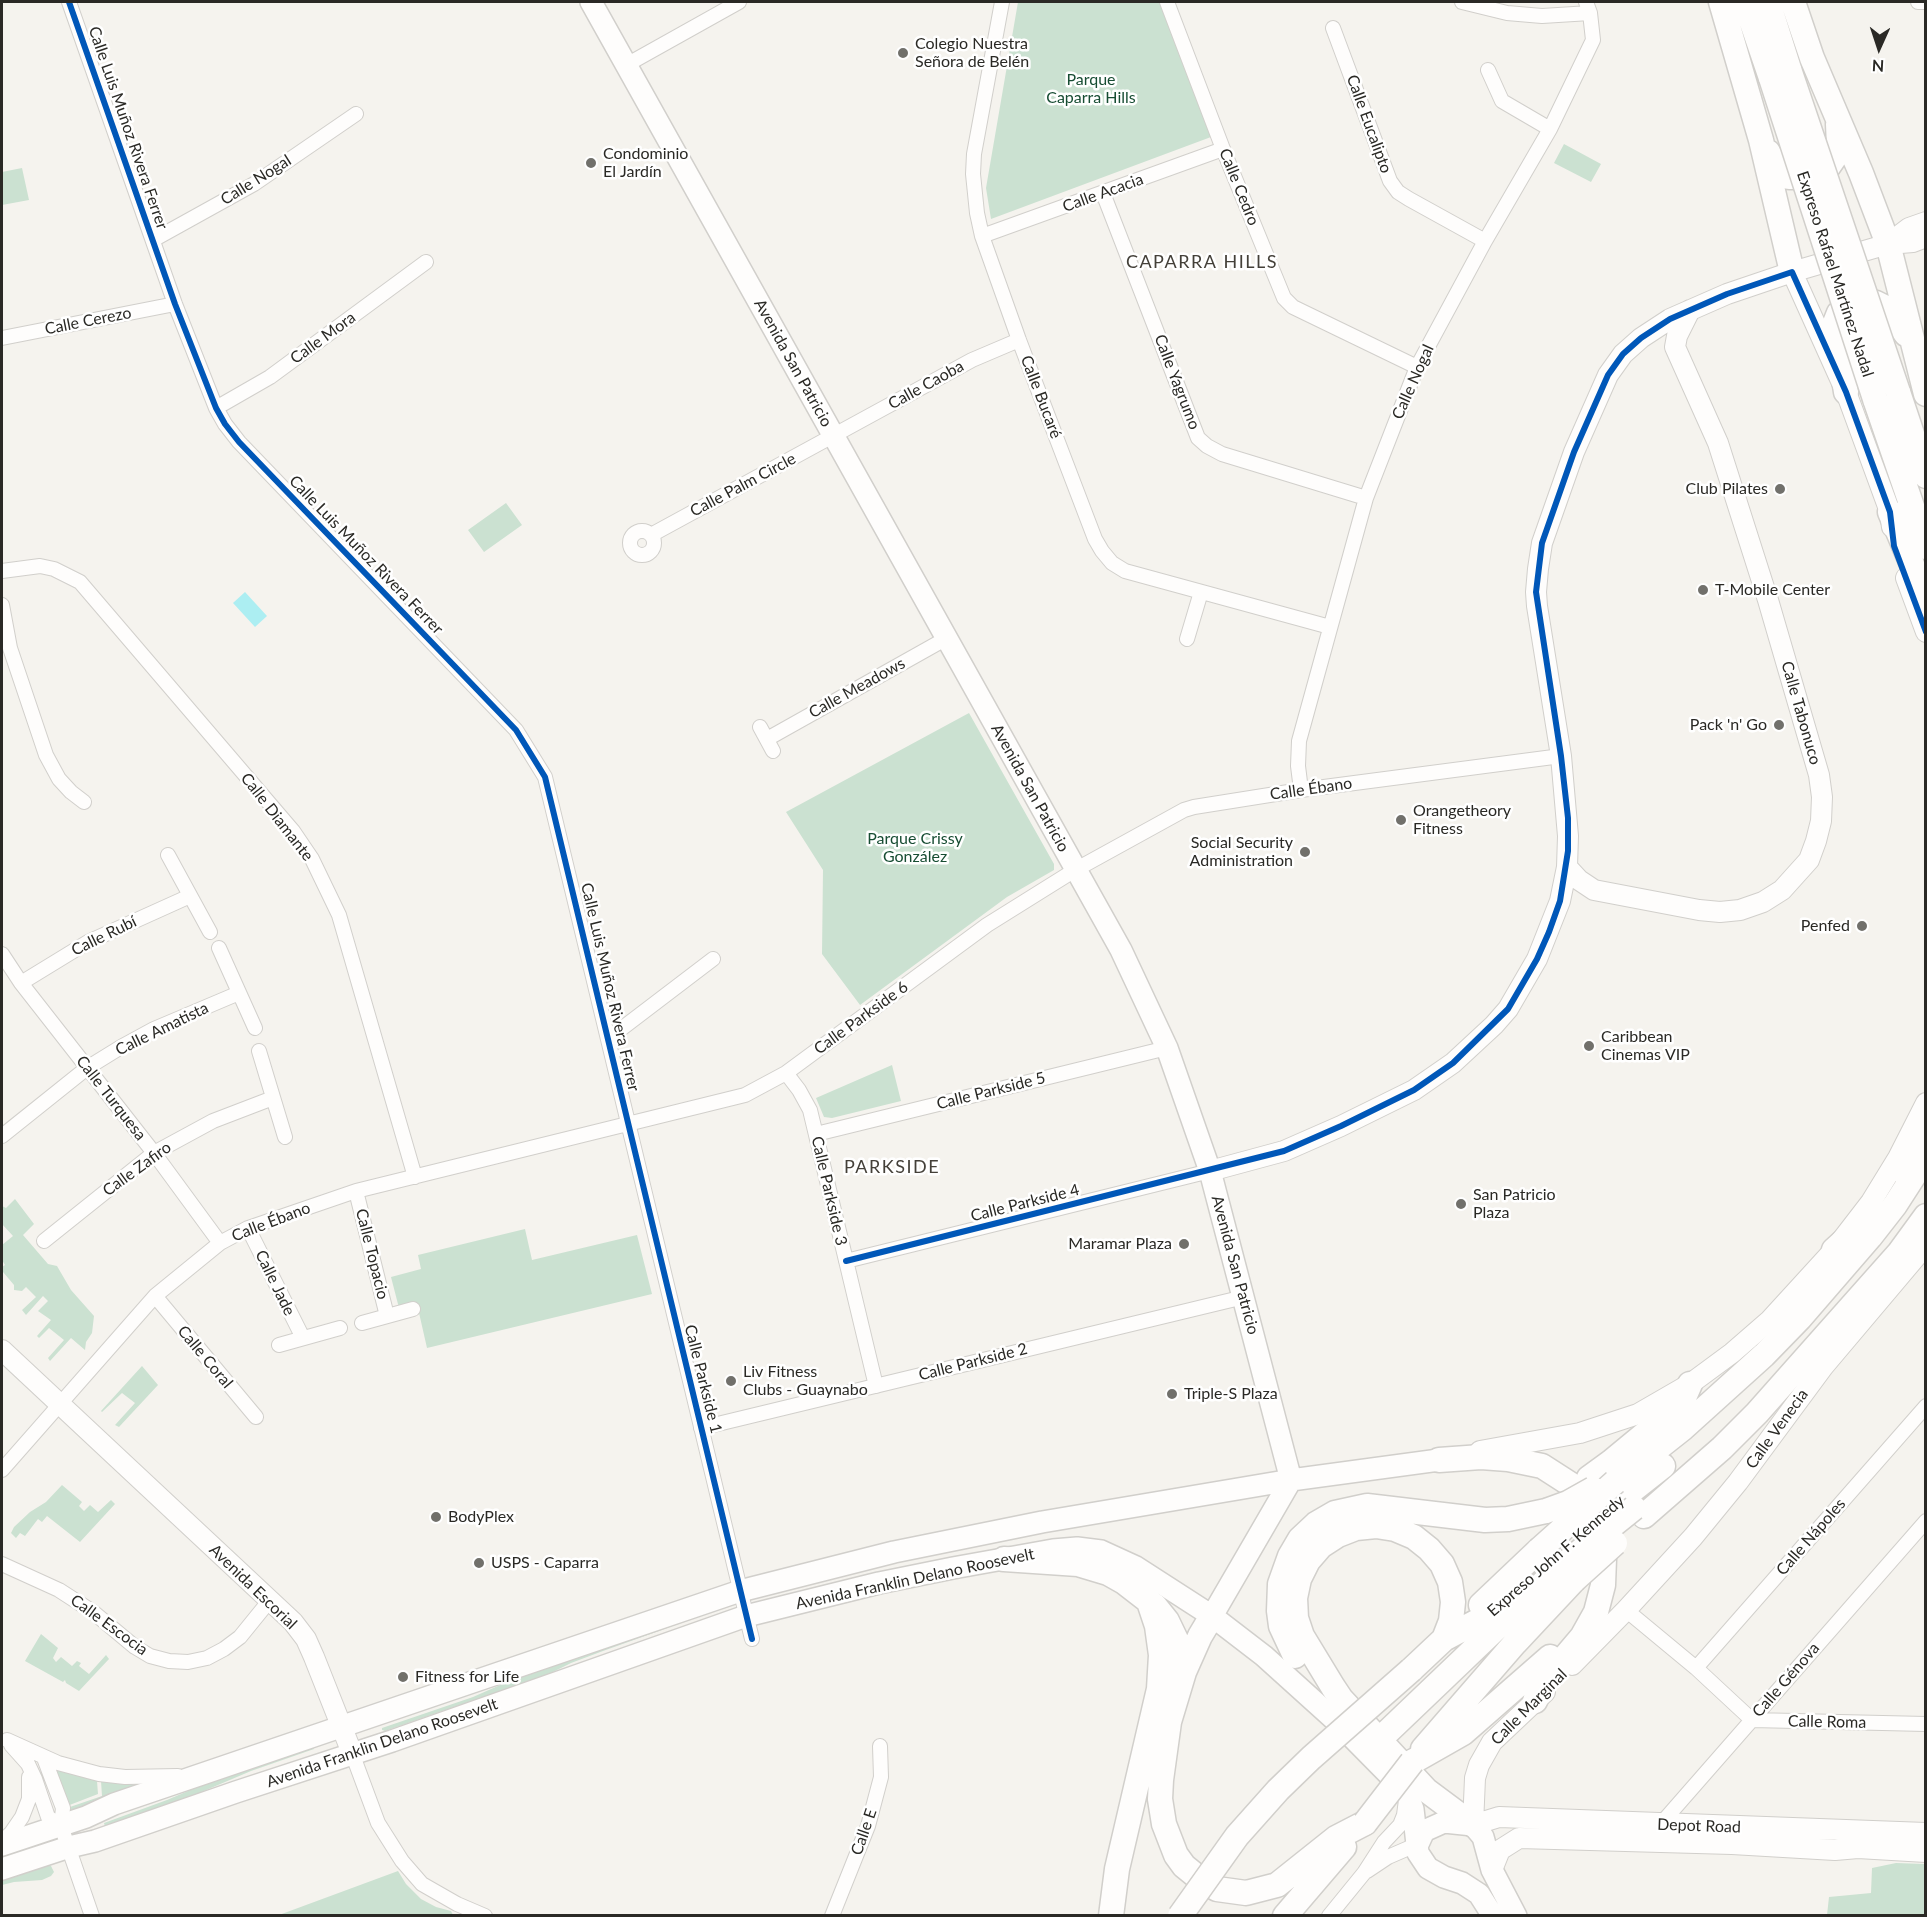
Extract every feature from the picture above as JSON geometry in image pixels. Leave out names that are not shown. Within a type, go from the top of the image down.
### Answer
[{"type":"highway","points":[[1721,2],[1761,140],[1792,272]]},
{"type":"highway","name":"Expreso Rafael Martínez Nadal","points":[[1746,2],[1780,75],[1898,392],[1926,476]]},
{"type":"highway","name":"Expreso Rafael Martínez Nadal","points":[[1768,2],[1780,75],[1875,399],[1926,547]]},
{"type":"highway","points":[[1793,2],[1812,58],[1888,244],[1926,394]]},
{"type":"highway","points":[[1761,140],[1782,173],[1789,177],[1809,177],[1828,167],[1837,154],[1839,146],[1837,118]]},
{"type":"highway","points":[[1846,392],[1842,366],[1833,335],[1836,318],[1846,308],[1861,302],[1883,306],[1893,315],[1912,343]]},
{"type":"highway","points":[[1890,512],[1926,598]]},
{"type":"highway","points":[[1834,1250],[1878,1207],[1926,1128]]},
{"type":"highway","points":[[1379,1740],[1555,1565],[1630,1501],[1682,1429],[1764,1355],[1800,1318],[1870,1237],[1895,1205],[1926,1157]]},
{"type":"highway","name":"Expreso John F. Kennedy","points":[[1286,1916],[1412,1762],[1515,1643],[1555,1565],[1630,1501],[1774,1368],[1875,1254],[1926,1188]]},
{"type":"highway","name":"Expreso John F. Kennedy","points":[[1630,1501],[1666,1497],[1722,1448],[1758,1413],[1924,1227]]},
{"type":"highway","points":[[1336,1721],[1328,1700],[1298,1662],[1285,1639],[1281,1626],[1280,1584],[1290,1556],[1300,1539],[1316,1524],[1335,1513],[1367,1506],[1485,1521],[1508,1520],[1551,1502],[1611,1462],[1683,1400],[1690,1384]]},
{"type":"highway","points":[[1440,1460],[1481,1457],[1542,1466],[1570,1484],[1592,1510],[1604,1559],[1603,1586],[1596,1612],[1571,1651],[1543,1683],[1535,1701]]},
{"type":"highway","points":[[1551,1502],[1568,1503],[1598,1486],[1630,1501]]},
{"type":"highway","points":[[1444,1640],[1451,1621],[1453,1602],[1450,1582],[1442,1564],[1429,1549],[1414,1537],[1395,1529],[1376,1526],[1356,1528],[1338,1535],[1321,1546],[1308,1561],[1299,1579],[1295,1598],[1296,1618],[1302,1636],[1341,1699],[1426,1790],[1473,1825]]},
{"type":"highway","points":[[1004,1559],[1078,1564],[1108,1573],[1124,1582],[1148,1599],[1167,1621],[1181,1650],[1184,1672]]},
{"type":"highway","points":[[1180,1916],[1237,1836],[1278,1790],[1311,1758],[1444,1640],[1555,1565]]},
{"type":"highway","points":[[1412,1762],[1463,1733],[1539,1667],[1582,1622],[1603,1586]]},
{"type":"highway","points":[[1111,1916],[1117,1869],[1159,1689],[1161,1655],[1157,1626],[1148,1599]]},
{"type":"highway","points":[[1118,1916],[1184,1672],[1212,1616]]},
{"type":"highway","points":[[1169,1722],[1160,1799],[1168,1838],[1184,1866],[1217,1889],[1246,1893],[1277,1885],[1336,1838],[1365,1822]]},
{"type":"main road","name":"Avenida San Patricio","points":[[591,2],[628,64],[1121,950],[1167,1048],[1210,1171],[1291,1480]]},
{"type":"main road","name":"Avenida Franklin Delano Roosevelt","points":[[2,1843],[61,1826],[114,1804],[740,1591],[894,1552],[1042,1522],[1291,1480],[1440,1460]]},
{"type":"main road","points":[[1212,1616],[1291,1480]]},
{"type":"main road","name":"Avenida Franklin Delano Roosevelt","points":[[2,1869],[95,1841],[746,1616],[879,1583],[1053,1550],[1077,1548],[1101,1551],[1144,1572],[1212,1616],[1264,1656],[1336,1721],[1406,1792],[1413,1809],[1419,1853],[1428,1868],[1462,1883],[1479,1894],[1493,1916]]},
{"type":"main road","points":[[1418,1844],[1424,1831],[1444,1822],[1473,1825],[1483,1837],[1492,1870],[1516,1916]]},
{"type":"street","name":"Calle Luis Muñoz Rivera Ferrer","points":[[69,2],[175,304],[216,408],[225,424],[239,442],[516,730],[545,777],[628,1125]]},
{"type":"street","points":[[628,64],[739,2]]},
{"type":"street","name":"Calle Bucaré","points":[[1002,2],[974,154],[975,197],[982,236],[1095,539],[1112,563],[1125,571],[1330,627]]},
{"type":"street","name":"Calle Cedro","points":[[1167,2],[1223,149],[1284,298],[1293,306],[1417,368]]},
{"type":"street","points":[[1462,2],[1507,13],[1542,15],[1588,7]]},
{"type":"street","points":[[1918,2],[1926,3]]},
{"type":"street","name":"Calle Nogal","points":[[1301,790],[1298,765],[1299,741],[1366,498],[1417,368],[1485,242],[1550,129],[1593,40],[1588,7]]},
{"type":"street","name":"Calle Eucalipto","points":[[1333,28],[1390,181],[1398,192],[1485,242]]},
{"type":"street","points":[[1488,70],[1502,101],[1550,129]]},
{"type":"street","name":"Calle Nogal","points":[[153,240],[254,184],[356,114]]},
{"type":"street","name":"Calle Acacia","points":[[982,236],[1223,149]]},
{"type":"street","name":"Calle Yagrumo","points":[[1103,193],[1198,438],[1222,454],[1366,498]]},
{"type":"street","points":[[1888,244],[1909,228],[1926,222]]},
{"type":"street","points":[[1210,1171],[1284,1151],[1414,1090],[1453,1063],[1508,1009],[1537,959],[1560,901],[1567,867],[1568,826],[1561,756],[1536,599],[1542,543],[1574,452],[1608,375],[1623,354],[1641,339],[1690,310],[1792,272],[1888,244],[1913,242],[1926,237]]},
{"type":"street","name":"Calle Mora","points":[[216,408],[270,377],[426,262]]},
{"type":"street","points":[[1792,272],[1846,392],[1890,512],[1894,546],[1926,632]]},
{"type":"street","name":"Calle Cerezo","points":[[2,338],[175,304]]},
{"type":"street","points":[[1641,339],[1661,341],[1675,347],[1677,336],[1690,310]]},
{"type":"street","name":"Calle Caoba","points":[[834,436],[972,360],[1019,340]]},
{"type":"street","name":"Calle Tabonuco","points":[[1567,867],[1579,880],[1594,890],[1699,910],[1720,912],[1746,909],[1782,890],[1809,860],[1821,821],[1822,797],[1819,775],[1768,600],[1718,443],[1675,347]]},
{"type":"street","name":"Calle Palm Circle","points":[[651,535],[834,436]]},
{"type":"street","name":"Calle Diamante","points":[[2,571],[40,566],[54,569],[80,582],[285,822],[312,859],[339,915],[414,1177]]},
{"type":"street","points":[[1187,639],[1201,592]]},
{"type":"street","points":[[2,605],[10,648],[46,755],[59,779],[84,802]]},
{"type":"street","name":"Calle Meadows","points":[[766,739],[947,638]]},
{"type":"street","name":"Calle Ébano","points":[[1075,870],[1156,824],[1194,807],[1301,790],[1561,756]]},
{"type":"street","points":[[168,855],[210,932]]},
{"type":"street","name":"Calle Parkside 6","points":[[628,1125],[745,1095],[786,1073],[987,925],[1075,870]]},
{"type":"street","name":"Calle Tabonuco","points":[[1560,901],[1571,895],[1594,890]]},
{"type":"street","name":"Calle Rubí","points":[[21,983],[88,942],[189,896]]},
{"type":"street","points":[[219,948],[255,1028]]},
{"type":"street","name":"Calle Turquesa","points":[[2,954],[21,983],[154,1153],[220,1243]]},
{"type":"street","points":[[608,1039],[713,960]]},
{"type":"street","name":"Calle Amatista","points":[[2,1136],[87,1068],[154,1029],[239,993]]},
{"type":"street","name":"Calle Parkside 5","points":[[816,1134],[1167,1048]]},
{"type":"street","points":[[260,1051],[285,1137]]},
{"type":"street","name":"Calle Parkside 3","points":[[786,1073],[810,1110],[876,1386]]},
{"type":"street","name":"Calle Zafiro","points":[[44,1241],[154,1153],[213,1121],[273,1098]]},
{"type":"street","points":[[1440,1460],[1580,1433],[1638,1414],[1690,1384],[1732,1353],[1770,1320],[1834,1250],[1871,1202],[1898,1158],[1926,1103]]},
{"type":"street","name":"Calle Ébano","points":[[2,1470],[155,1296],[220,1243],[248,1228],[356,1191],[628,1125]]},
{"type":"street","name":"Calle Parkside 1","points":[[628,1125],[752,1639]]},
{"type":"street","name":"Calle Parkside 4","points":[[846,1261],[1210,1171]]},
{"type":"street","name":"Calle Topacio","points":[[356,1191],[387,1316]]},
{"type":"street","name":"Calle Venecia","points":[[1626,1610],[1693,1537],[1738,1482],[1924,1227]]},
{"type":"street","name":"Calle Jade","points":[[248,1228],[303,1338]]},
{"type":"street","name":"Calle Coral","points":[[155,1296],[256,1417]]},
{"type":"street","name":"Calle Parkside 2","points":[[701,1428],[1244,1297]]},
{"type":"street","name":"Calle Topacio","points":[[362,1323],[413,1309]]},
{"type":"street","name":"Calle Jade","points":[[279,1345],[340,1329]]},
{"type":"street","name":"Avenida Escorial","points":[[2,1350],[293,1622],[306,1639],[378,1823],[402,1861],[422,1884],[457,1904],[485,1916]]},
{"type":"street","name":"Calle Nápoles","points":[[1696,1668],[1926,1406]]},
{"type":"street","name":"Calle Génova","points":[[1656,1833],[1926,1521]]},
{"type":"street","name":"Calle Escocia","points":[[2,1564],[59,1590],[93,1612],[135,1647],[150,1656],[170,1661],[188,1662],[207,1658],[224,1649],[240,1637],[270,1600]]},
{"type":"street","points":[[1626,1610],[1696,1668],[1752,1720]]},
{"type":"street","name":"Calle Marginal","points":[[1473,1825],[1475,1778],[1479,1765],[1492,1743],[1626,1610]]},
{"type":"street","name":"Calle Roma","points":[[1752,1720],[1926,1724]]},
{"type":"street","points":[[4,1738],[44,1758],[99,1774],[144,1777],[206,1774]]},
{"type":"street","points":[[4,1738],[28,1764],[48,1817],[61,1826]]},
{"type":"street","points":[[2,1843],[18,1824],[27,1806],[30,1791],[25,1765],[4,1738]]},
{"type":"street","name":"Calle E","points":[[832,1916],[868,1826],[881,1778],[880,1746]]},
{"type":"street","points":[[44,1758],[63,1808],[61,1826],[92,1916]]},
{"type":"street","points":[[1329,1916],[1364,1873],[1384,1842],[1400,1825],[1404,1815],[1406,1792]]},
{"type":"street","name":"Depot Road","points":[[1473,1825],[1499,1817],[1656,1833],[1732,1844],[1926,1852]]},
{"type":"street","name":"Depot Road","points":[[1492,1870],[1500,1850],[1519,1838],[1656,1833],[1926,1833]]},
{"type":"street","points":[[1364,1873],[1388,1857],[1418,1844]]},
{"type":"green space","name":"Parque Caparra Hills","points":[[1018,2],[1160,2],[1211,137],[991,219],[986,188]]},
{"type":"green space","points":[[1564,144],[1601,164],[1591,182],[1554,163]]},
{"type":"green space","points":[[22,168],[29,200],[2,205],[2,172]]},
{"type":"green space","points":[[506,503],[522,525],[484,552],[468,530]]},
{"type":"green space","name":"Parque Crissy González","points":[[969,713],[1054,864],[1054,870],[1007,897],[860,1005],[822,954],[823,870],[786,812]]},
{"type":"green space","points":[[892,1065],[901,1101],[832,1118],[824,1117],[816,1098]]},
{"type":"green space","points":[[15,1199],[34,1224],[23,1235],[48,1264],[57,1266],[71,1290],[94,1316],[92,1333],[86,1342],[85,1350],[71,1338],[50,1361],[48,1358],[64,1340],[49,1328],[39,1338],[37,1336],[51,1320],[38,1311],[48,1301],[43,1296],[26,1315],[22,1310],[36,1297],[26,1287],[22,1291],[14,1290],[14,1285],[2,1273],[2,1267],[5,1265],[2,1260],[2,1245],[13,1236],[2,1224],[2,1206],[6,1208]]},
{"type":"green space","points":[[525,1229],[532,1260],[637,1235],[652,1294],[427,1348],[417,1304],[399,1308],[391,1277],[421,1269],[418,1255]]},
{"type":"green space","points":[[142,1366],[158,1385],[119,1427],[115,1425],[135,1403],[122,1393],[101,1411]]},
{"type":"green space","points":[[62,1485],[82,1502],[79,1506],[84,1511],[90,1505],[98,1512],[111,1500],[115,1504],[80,1542],[47,1516],[42,1522],[38,1519],[25,1536],[20,1533],[16,1538],[11,1533],[14,1527],[30,1512],[46,1502]]},
{"type":"green space","points":[[711,1608],[712,1612],[571,1663],[549,1674],[385,1731],[382,1730],[382,1728],[473,1697],[543,1666]]},
{"type":"green space","points":[[41,1634],[58,1648],[53,1658],[56,1662],[61,1657],[72,1666],[77,1661],[81,1663],[79,1666],[89,1674],[106,1655],[109,1659],[79,1691],[65,1680],[63,1682],[25,1661]]},
{"type":"green space","points":[[313,1745],[314,1749],[105,1827],[104,1823],[167,1800],[230,1773]]},
{"type":"green space","points":[[55,1769],[97,1781],[98,1794],[67,1806]]},
{"type":"green space","points":[[101,1781],[140,1785],[140,1787],[69,1811],[67,1808],[102,1796]]},
{"type":"green space","points":[[1896,1863],[1925,1864],[1925,1915],[1827,1915],[1829,1897],[1871,1893],[1872,1868]]},
{"type":"green space","points":[[46,1865],[51,1866],[54,1872],[51,1876],[42,1880],[2,1885],[2,1880]]},
{"type":"green space","points":[[398,1871],[406,1884],[421,1899],[436,1907],[451,1911],[453,1915],[279,1915]]},
{"type":"water","points":[[245,592],[267,616],[255,627],[233,603]]},
{"type":"cycle path","points":[[69,2],[175,304],[216,408],[225,424],[239,442],[516,730],[545,777],[752,1639]]},
{"type":"cycle path","points":[[846,1261],[1284,1151],[1414,1090],[1453,1063],[1508,1009],[1537,959],[1549,932],[1560,901],[1568,851],[1568,818],[1561,756],[1536,592],[1542,543],[1574,452],[1608,375],[1623,354],[1641,338],[1670,319],[1727,294],[1792,272],[1846,392],[1890,512],[1894,546],[1926,632]]},
{"type":"place","name":"Colegio Nuestra Señora de Belén","points":[[903,53]]},
{"type":"place","name":"Condominio El Jardín","points":[[591,163]]},
{"type":"place","name":"Club Pilates","points":[[1780,489]]},
{"type":"place","name":"T-Mobile Center","points":[[1703,590]]},
{"type":"place","name":"Pack 'n' Go","points":[[1779,725]]},
{"type":"place","name":"Orangetheory Fitness","points":[[1401,820]]},
{"type":"place","name":"Social Security Administration","points":[[1305,852]]},
{"type":"place","name":"Penfed","points":[[1862,926]]},
{"type":"place","name":"Caribbean Cinemas VIP","points":[[1589,1046]]},
{"type":"place","name":"San Patricio Plaza","points":[[1461,1204]]},
{"type":"place","name":"Maramar Plaza","points":[[1184,1244]]},
{"type":"place","name":"Liv Fitness Clubs - Guaynabo","points":[[731,1381]]},
{"type":"place","name":"Triple-S Plaza","points":[[1172,1394]]},
{"type":"place","name":"BodyPlex","points":[[436,1517]]},
{"type":"place","name":"USPS - Caparra","points":[[479,1563]]},
{"type":"place","name":"Fitness for Life","points":[[403,1677]]},
{"type":"district","name":"CAPARRA HILLS","points":[[1202,262]]},
{"type":"district","name":"PARKSIDE","points":[[892,1167]]}]
